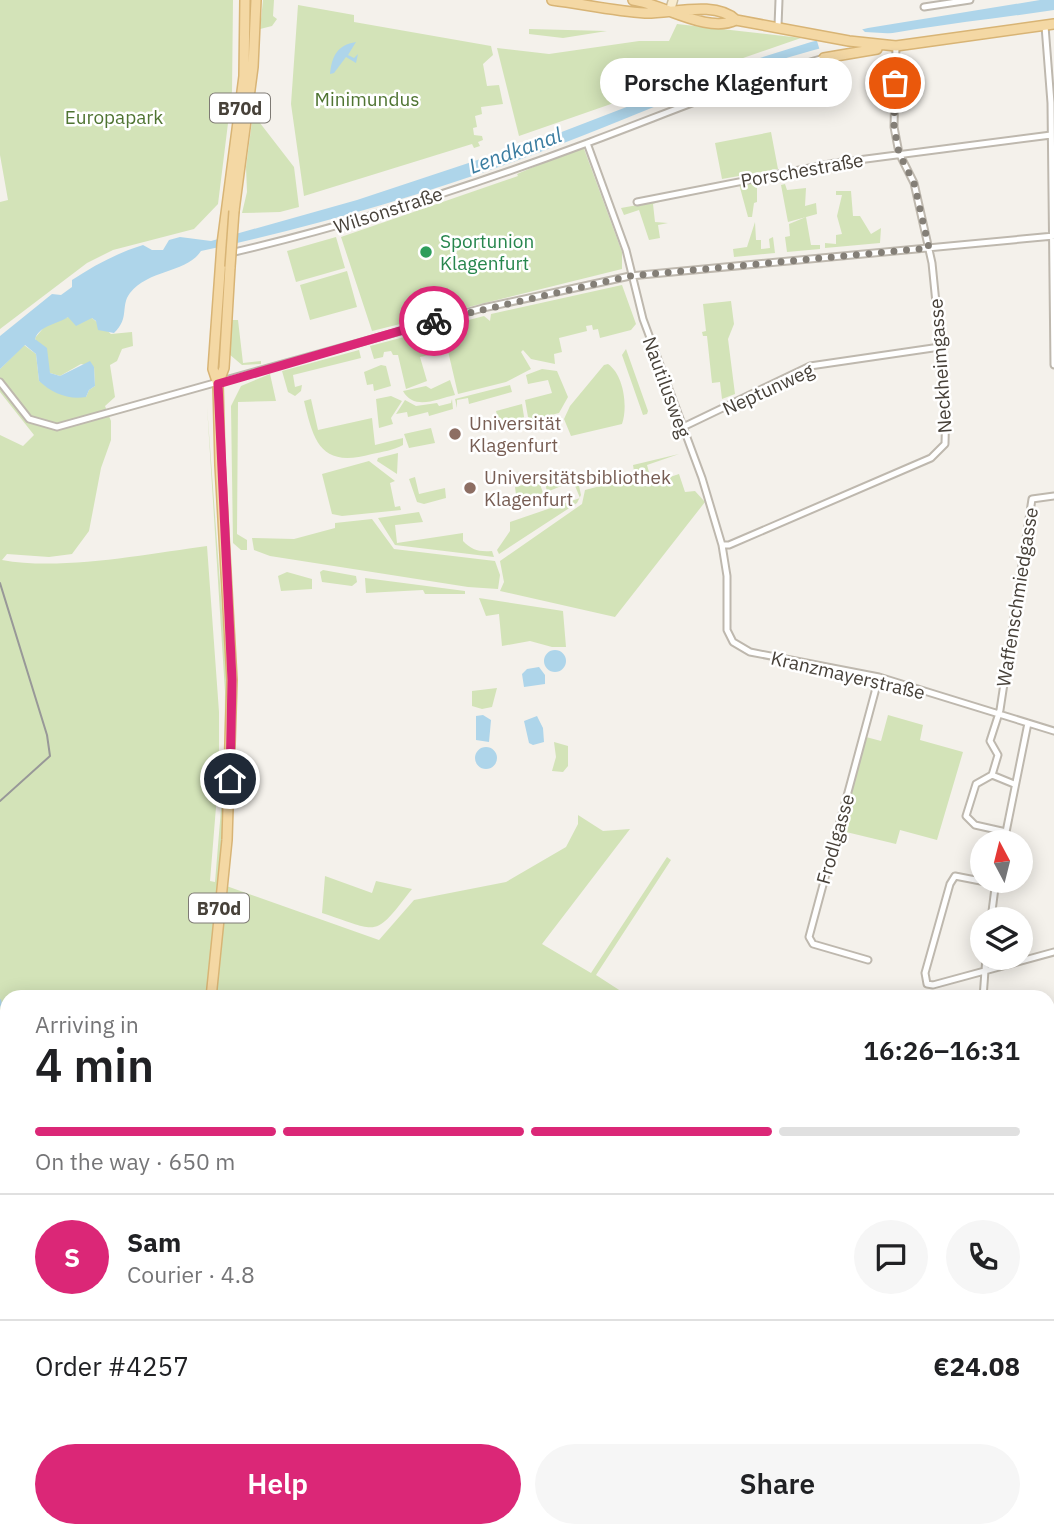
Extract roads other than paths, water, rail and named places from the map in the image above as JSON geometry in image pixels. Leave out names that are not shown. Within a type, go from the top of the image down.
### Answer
[{"type":"main road","name":"B70d","points":[[230,211],[253,67],[258,0]]},
{"type":"main road","points":[[552,0],[646,13],[671,5]]},
{"type":"main road","points":[[633,0],[671,5],[688,19],[729,23],[736,20],[849,41],[897,46]]},
{"type":"main road","name":"B70d","points":[[212,990],[227,839],[232,680],[218,384],[224,368],[225,267],[244,76],[245,2]]},
{"type":"main road","points":[[824,58],[1050,25]]},
{"type":"main road","points":[[824,58],[839,51],[849,41]]},
{"type":"street","points":[[778,26],[779,0]]},
{"type":"street","points":[[924,7],[970,0]]},
{"type":"street","points":[[1050,25],[1054,365]]},
{"type":"street","name":"Neckheimgasse","points":[[722,545],[729,545],[939,454],[946,438],[940,347],[929,248],[914,183],[899,153],[894,127],[897,46]]},
{"type":"street","name":"Wilsonstraße","points":[[227,254],[379,215],[587,143],[712,93],[824,58]]},
{"type":"street","name":"Porschestraße","points":[[637,202],[679,192],[899,153],[1051,135]]},
{"type":"street","name":"Nautilusweg","points":[[587,143],[626,250],[630,276],[681,428],[702,478],[722,545],[727,576],[725,618],[729,633]]},
{"type":"street","points":[[0,382],[29,419],[57,427],[218,384],[483,307],[630,276],[1053,236]]},
{"type":"street","name":"Neptunweg","points":[[681,428],[810,366],[940,347]]},
{"type":"street","name":"Waffenschmiedgasse","points":[[997,716],[1032,499],[1054,496]]},
{"type":"street","name":"Kranzmayerstraße","points":[[729,633],[733,642],[750,652],[878,677],[997,716],[1054,731]]},
{"type":"street","name":"Frodlgasse","points":[[867,960],[813,944],[808,937],[878,677]]},
{"type":"street","points":[[997,716],[990,741],[998,755],[992,775],[976,784],[966,819],[1000,830]]},
{"type":"street","points":[[1006,830],[1028,723]]},
{"type":"street","points":[[992,775],[1014,784]]},
{"type":"street","points":[[970,878],[956,876],[950,884],[925,979],[933,985],[1054,952]]},
{"type":"street","points":[[984,972],[984,990]]},
{"type":"water","name":"Lendkanal","points":[[1054,0],[1054,10],[903,31],[814,50],[716,82],[556,146],[425,192],[291,230],[201,251],[187,263],[138,285],[127,298],[122,322],[114,333],[98,330],[96,321],[92,318],[76,326],[68,317],[37,334],[35,339],[47,348],[50,373],[60,376],[90,361],[94,367],[95,386],[89,390],[86,397],[61,395],[39,381],[36,354],[25,345],[0,369],[0,336],[52,294],[61,295],[72,287],[72,280],[133,248],[143,245],[152,250],[163,250],[169,240],[180,237],[211,241],[357,200],[559,133],[728,68],[811,42],[868,28]]},
{"type":"water","points":[[356,42],[348,55],[354,58],[358,54],[356,63],[346,57],[334,73],[330,74],[337,52]]},
{"type":"water","points":[[555,650],[565,657],[566,661],[559,671],[555,672],[545,665],[544,661],[551,651]]},
{"type":"water","points":[[539,667],[545,675],[545,684],[524,687],[522,674],[527,669]]},
{"type":"water","points":[[483,715],[491,720],[489,742],[476,740],[476,716]]},
{"type":"water","points":[[537,716],[543,728],[544,742],[533,745],[529,743],[524,721]]},
{"type":"water","points":[[482,747],[490,747],[497,754],[497,762],[490,769],[482,769],[475,762],[475,754]]},
{"type":"tram line","points":[[0,583],[47,735],[50,756],[0,801]]},
{"type":"place","name":"Porsche Klagenfurt","points":[[895,83]]},
{"type":"place","name":"Sportunion Klagenfurt","points":[[426,252]]},
{"type":"place","name":"Universität Klagenfurt","points":[[455,434]]},
{"type":"place","name":"Universitätsbibliothek Klagenfurt","points":[[470,488]]},
{"type":"park label","name":"Minimundus","points":[[367,99]]},
{"type":"park label","name":"Europapark","points":[[114,117]]}]
